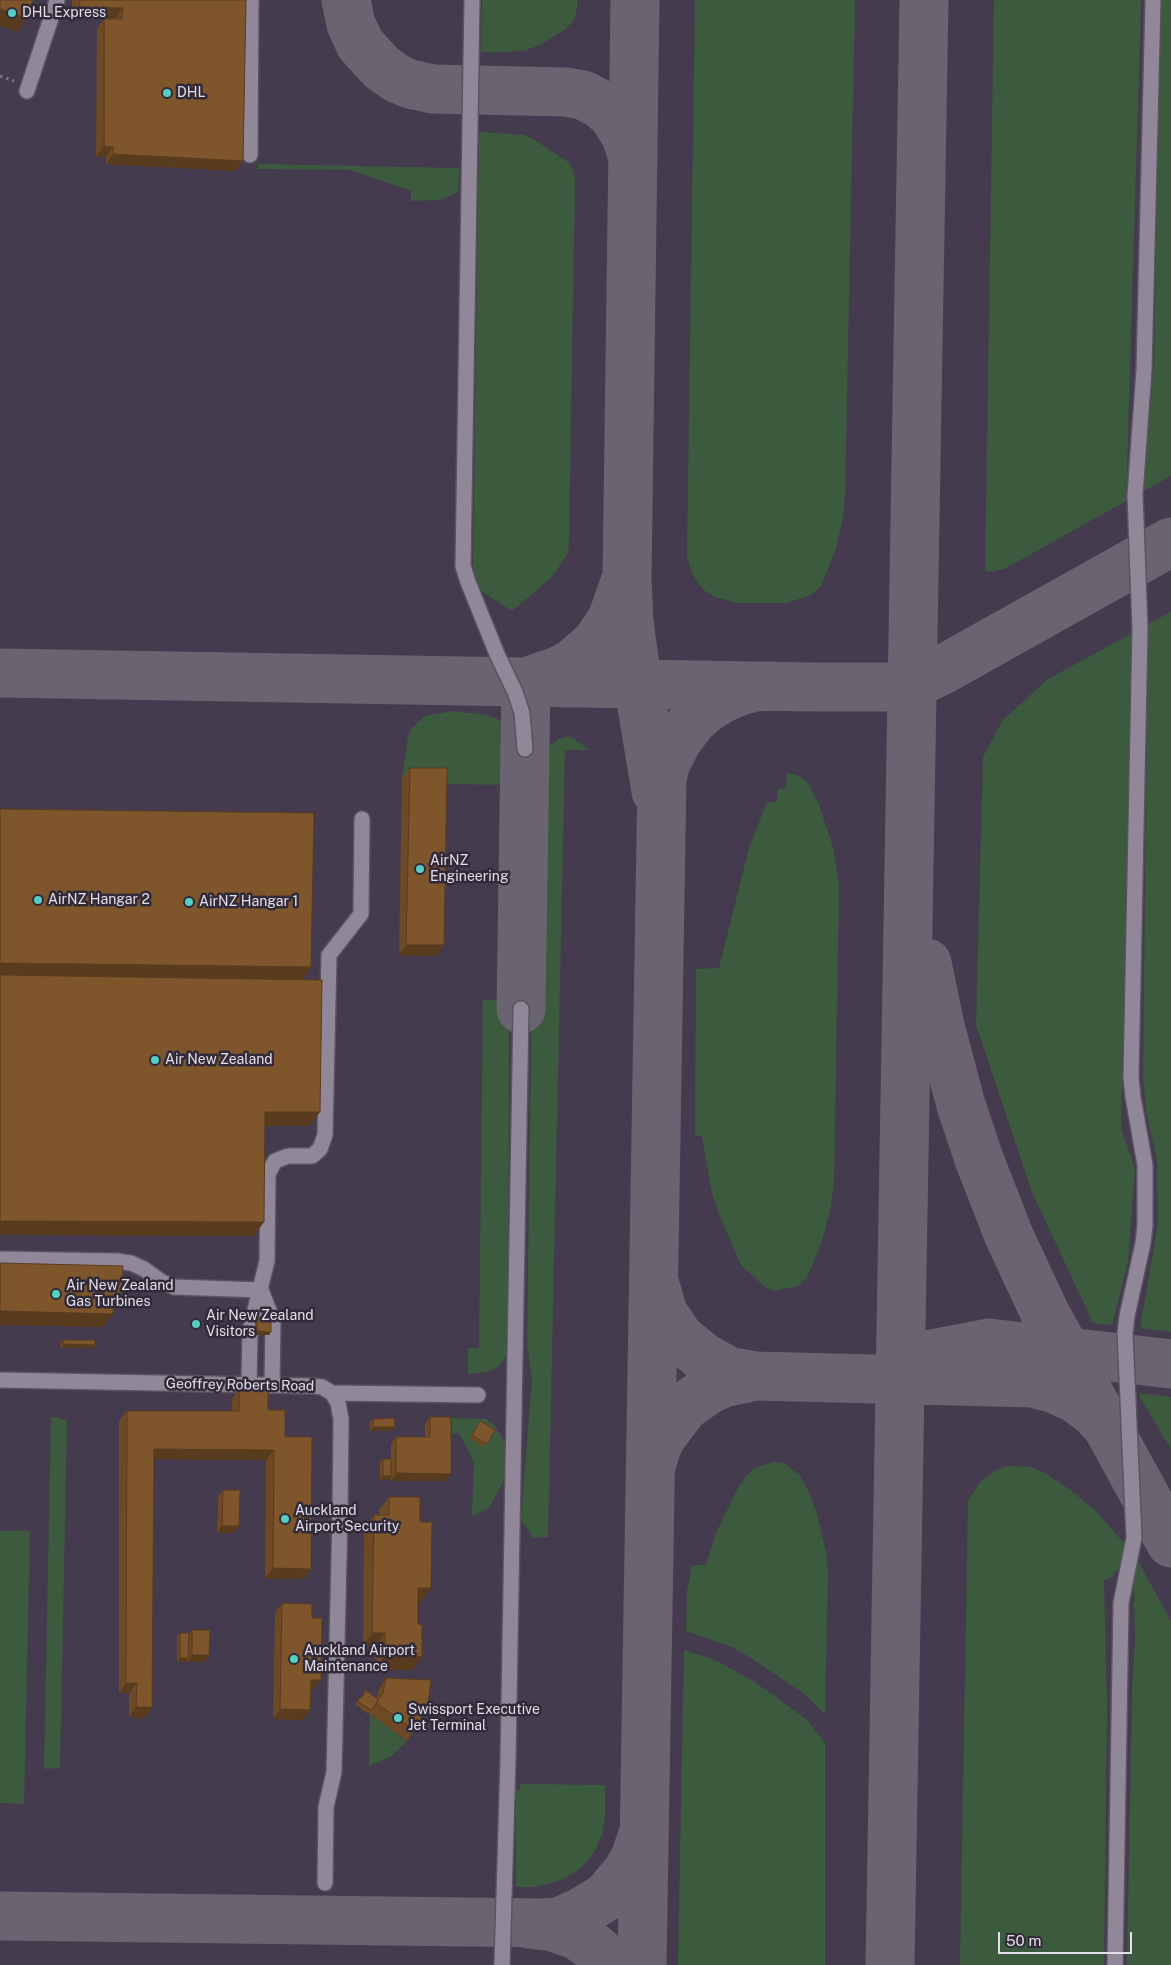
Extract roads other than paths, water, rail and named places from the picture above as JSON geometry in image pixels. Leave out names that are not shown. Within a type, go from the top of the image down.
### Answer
[{"type":"street","points":[[27,91],[57,0]]},
{"type":"street","points":[[250,155],[251,0]]},
{"type":"street","points":[[472,0],[463,566],[497,654],[515,692],[522,713],[525,749]]},
{"type":"street","points":[[1115,1965],[1121,1603],[1134,1538],[1125,1333],[1144,1234],[1146,1165],[1131,1078],[1140,629],[1136,479],[1144,370],[1153,0]]},
{"type":"street","points":[[249,1385],[250,1330],[267,1261],[268,1174],[275,1161],[288,1156],[312,1156],[320,1149],[326,1135],[329,955],[361,914],[362,819]]},
{"type":"street","points":[[502,1965],[508,1750],[522,1009]]},
{"type":"street","points":[[0,1259],[117,1261],[131,1263],[174,1287],[261,1290]]},
{"type":"street","points":[[261,1290],[273,1321],[272,1386]]},
{"type":"street","name":"Geoffrey Roberts Road","points":[[0,1380],[314,1386],[322,1387],[332,1393],[478,1395]]},
{"type":"street","points":[[325,1883],[326,1807],[334,1772],[342,1431],[340,1410],[332,1393]]},
{"type":"place","name":"DHL Express","points":[[12,13]]},
{"type":"place","name":"DHL","points":[[167,93]]},
{"type":"place","name":"AirNZ Engineering","points":[[420,869]]},
{"type":"place","name":"AirNZ Hangar 2","points":[[38,900]]},
{"type":"place","name":"AirNZ Hangar 1","points":[[189,902]]},
{"type":"place","name":"Air New Zealand","points":[[155,1060]]},
{"type":"place","name":"Air New Zealand Gas Turbines","points":[[56,1294]]},
{"type":"place","name":"Air New Zealand Visitors","points":[[196,1324]]},
{"type":"place","name":"Auckland Airport Security","points":[[285,1519]]},
{"type":"place","name":"Auckland Airport Maintenance","points":[[294,1659]]},
{"type":"place","name":"Swissport Executive Jet Terminal","points":[[398,1718]]}]
